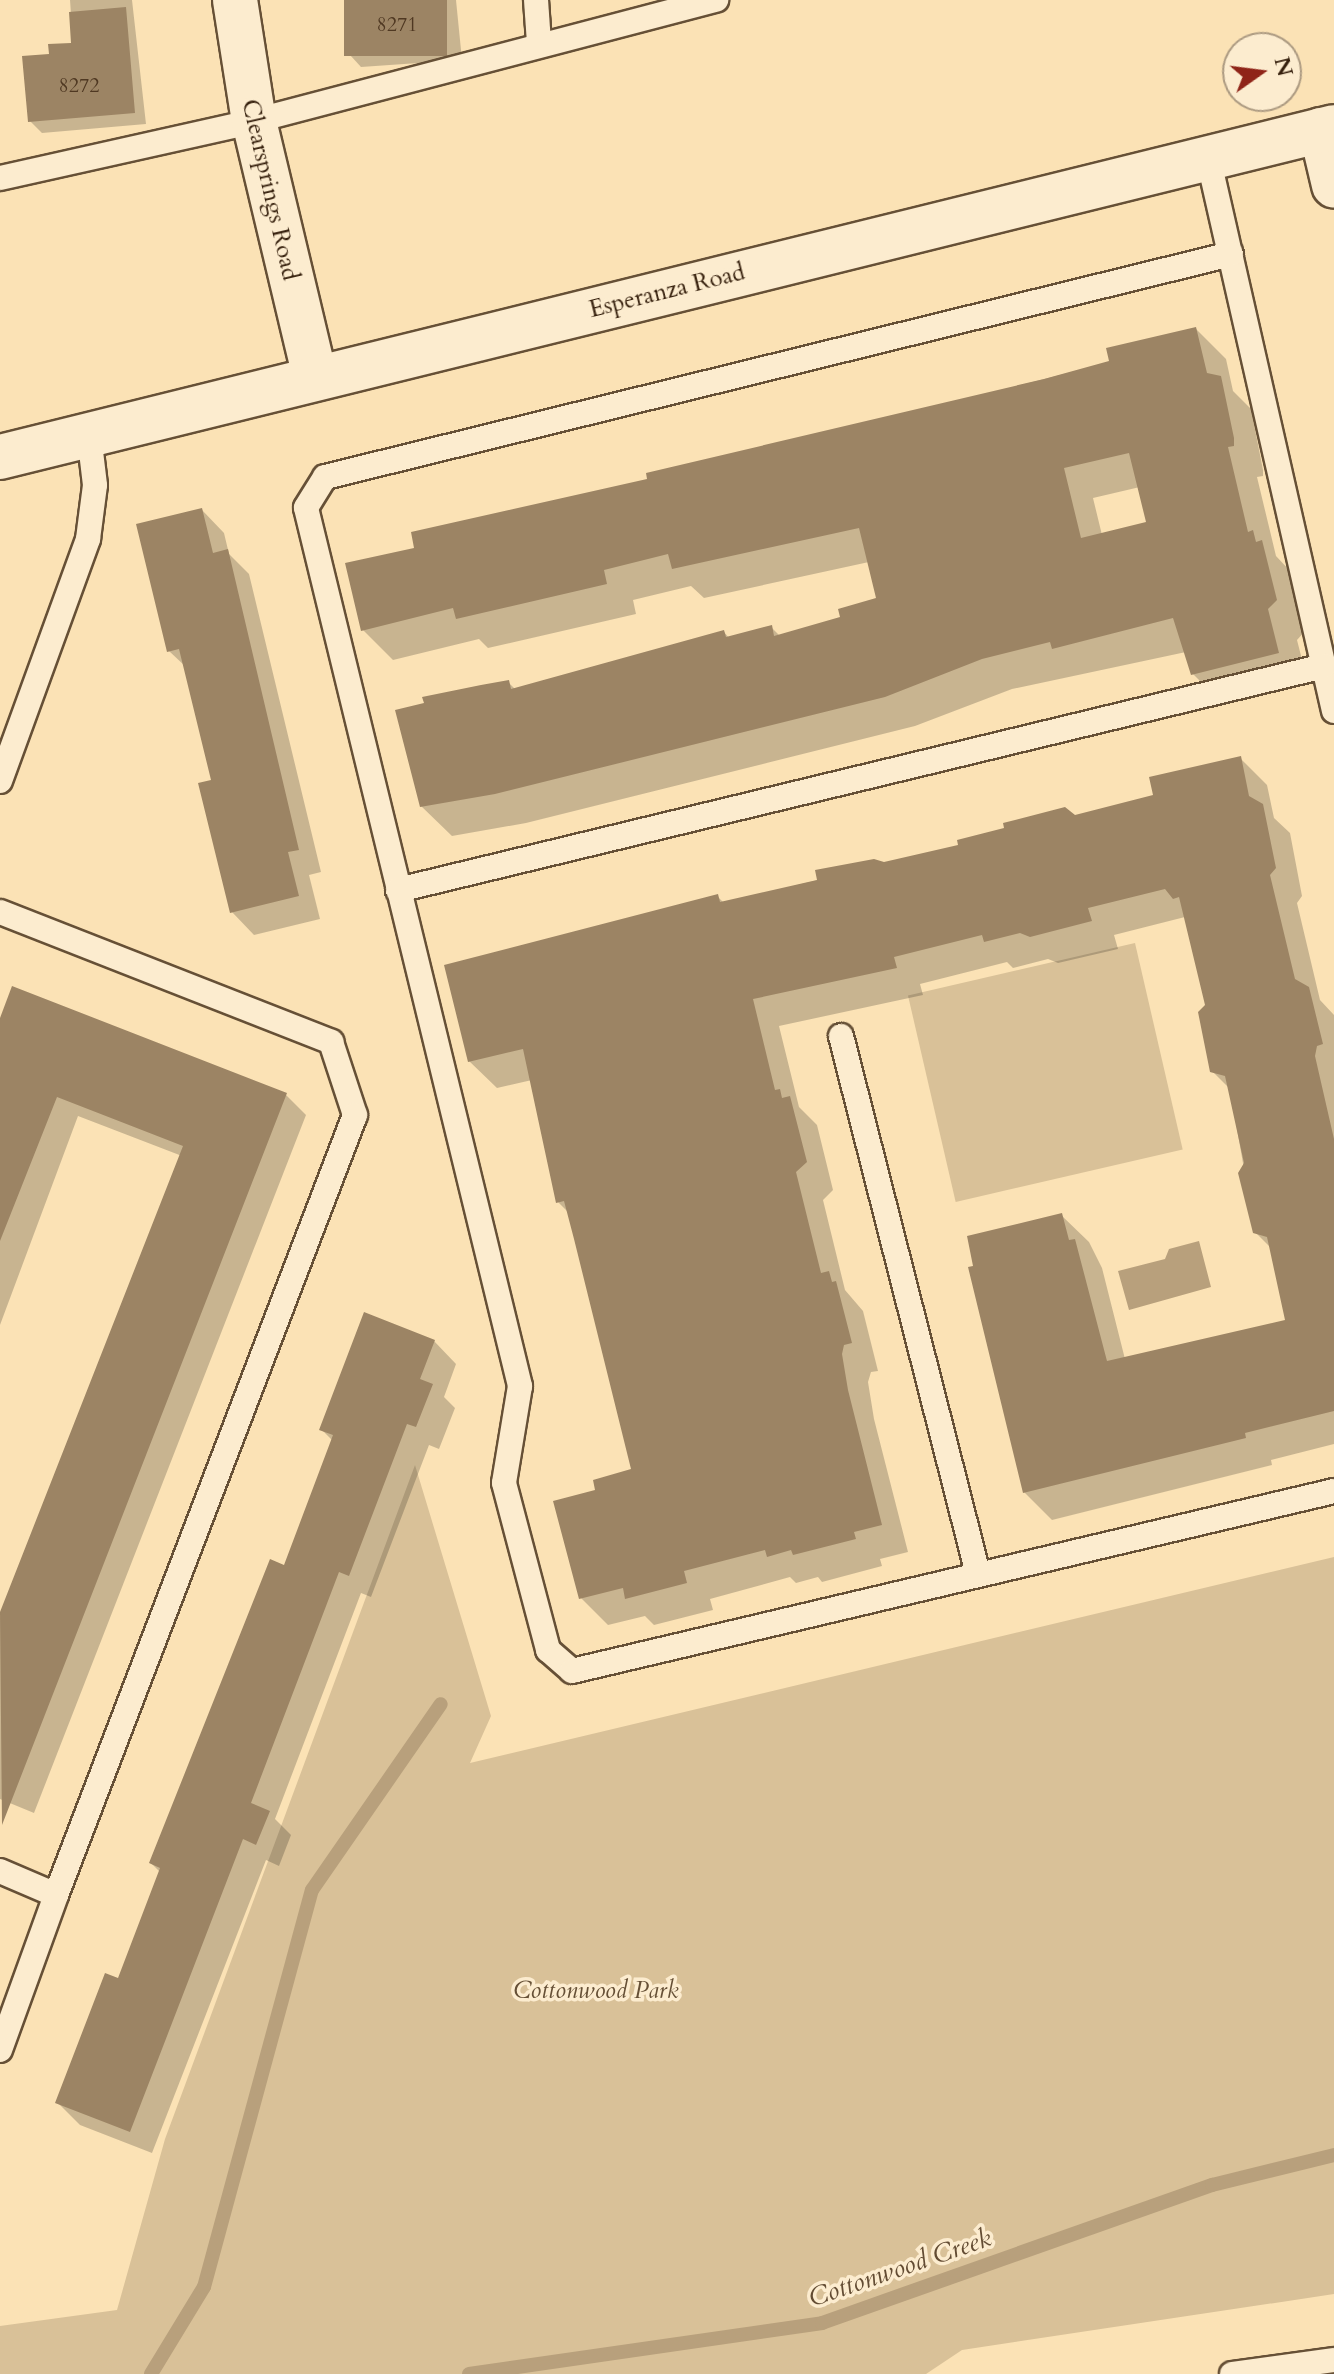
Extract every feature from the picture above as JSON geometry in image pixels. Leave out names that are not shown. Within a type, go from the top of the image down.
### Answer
[{"type":"street","name":"Clearsprings Road","points":[[235,0],[254,121],[315,378]]},
{"type":"street","name":"Esperanza Road","points":[[0,457],[1328,129]]},
{"type":"street","points":[[1328,129],[1334,185]]},
{"type":"lane","points":[[536,0],[539,43]]},
{"type":"lane","points":[[0,178],[254,121],[539,43],[716,0]]},
{"type":"lane","points":[[1208,157],[1334,711]]},
{"type":"lane","points":[[1231,254],[325,477],[306,508],[520,1386],[504,1483],[548,1650],[572,1671],[1334,1491]]},
{"type":"lane","points":[[0,781],[88,539],[95,485],[89,435]]},
{"type":"lane","points":[[398,890],[1324,666]]},
{"type":"lane","points":[[0,912],[331,1042],[355,1115],[56,1895],[0,2050]]},
{"type":"lane","points":[[841,1036],[978,1574]]},
{"type":"lane","points":[[0,1871],[56,1895]]},
{"type":"lane","points":[[1232,2374],[1334,2360]]},
{"type":"green space","points":[[1135,943],[1183,1150],[956,1202],[908,995]]},
{"type":"green space","name":"Cottonwood Park","points":[[415,1465],[491,1716],[470,1763],[1334,1557],[1334,2294],[962,2350],[926,2374],[0,2374],[0,2326],[117,2310],[165,2139]]},
{"type":"shaded area","points":[[1199,1241],[1211,1287],[1129,1310],[1118,1271],[1165,1259],[1169,1249]]},
{"type":"building","points":[[344,0],[447,0],[447,56],[344,56]]},
{"type":"building","points":[[126,7],[135,113],[28,122],[22,56],[49,54],[48,44],[71,43],[69,12]]},
{"type":"building","points":[[1196,327],[1207,373],[1221,376],[1234,438],[1234,446],[1228,447],[1248,532],[1253,530],[1256,542],[1262,540],[1277,600],[1268,609],[1279,653],[1191,675],[1173,618],[1052,649],[1050,642],[982,659],[885,697],[495,794],[420,807],[395,710],[424,703],[422,697],[481,685],[509,680],[511,689],[724,630],[726,637],[772,625],[774,636],[840,617],[838,609],[876,598],[859,528],[672,569],[668,554],[604,570],[607,584],[456,619],[453,608],[361,631],[345,563],[414,548],[411,532],[647,479],[646,473],[1109,361],[1106,348]],"holes":[[[1129,453],[1146,522],[1081,538],[1064,468]]]},
{"type":"building","points":[[202,508],[213,553],[228,549],[299,850],[288,852],[299,896],[230,913],[198,783],[211,780],[179,649],[167,652],[136,524]]},
{"type":"building","points":[[1241,756],[1249,796],[1263,804],[1276,868],[1270,875],[1295,979],[1309,987],[1323,1044],[1317,1046],[1315,1056],[1334,1139],[1334,1411],[1245,1433],[1246,1438],[1023,1493],[968,1267],[973,1266],[967,1236],[1062,1213],[1069,1240],[1075,1239],[1107,1361],[1285,1320],[1267,1237],[1253,1233],[1238,1173],[1244,1163],[1225,1076],[1210,1072],[1198,1012],[1205,1005],[1179,897],[1173,899],[1165,889],[1088,908],[1092,921],[1030,937],[1020,933],[984,942],[982,935],[894,957],[897,968],[753,999],[775,1090],[780,1089],[782,1098],[790,1096],[807,1162],[796,1172],[821,1273],[829,1271],[832,1282],[836,1281],[852,1343],[844,1345],[842,1354],[882,1525],[854,1532],[856,1539],[793,1555],[791,1550],[767,1557],[765,1550],[684,1571],[687,1583],[625,1599],[623,1588],[579,1599],[553,1501],[595,1490],[593,1480],[631,1469],[564,1201],[556,1203],[523,1049],[468,1062],[444,965],[718,894],[720,902],[817,880],[815,870],[874,859],[884,862],[958,845],[957,840],[1004,828],[1003,823],[1065,807],[1075,815],[1153,795],[1149,777]]},
{"type":"building","points":[[12,986],[287,1093],[2,1825],[0,1612],[183,1146],[57,1097],[0,1241],[0,1018]]},
{"type":"building","points":[[364,1312],[435,1340],[420,1379],[433,1384],[416,1427],[407,1424],[349,1576],[339,1572],[251,1803],[270,1811],[256,1845],[243,1839],[130,2132],[55,2103],[105,1973],[118,1978],[160,1868],[149,1863],[270,1559],[284,1565],[333,1435],[319,1430]]},
{"type":"waterway","points":[[151,2374],[204,2287],[312,1890],[441,1704]]},
{"type":"waterway","name":"Cottonwood Creek","points":[[469,2374],[822,2323],[1212,2185],[1334,2155]]}]
